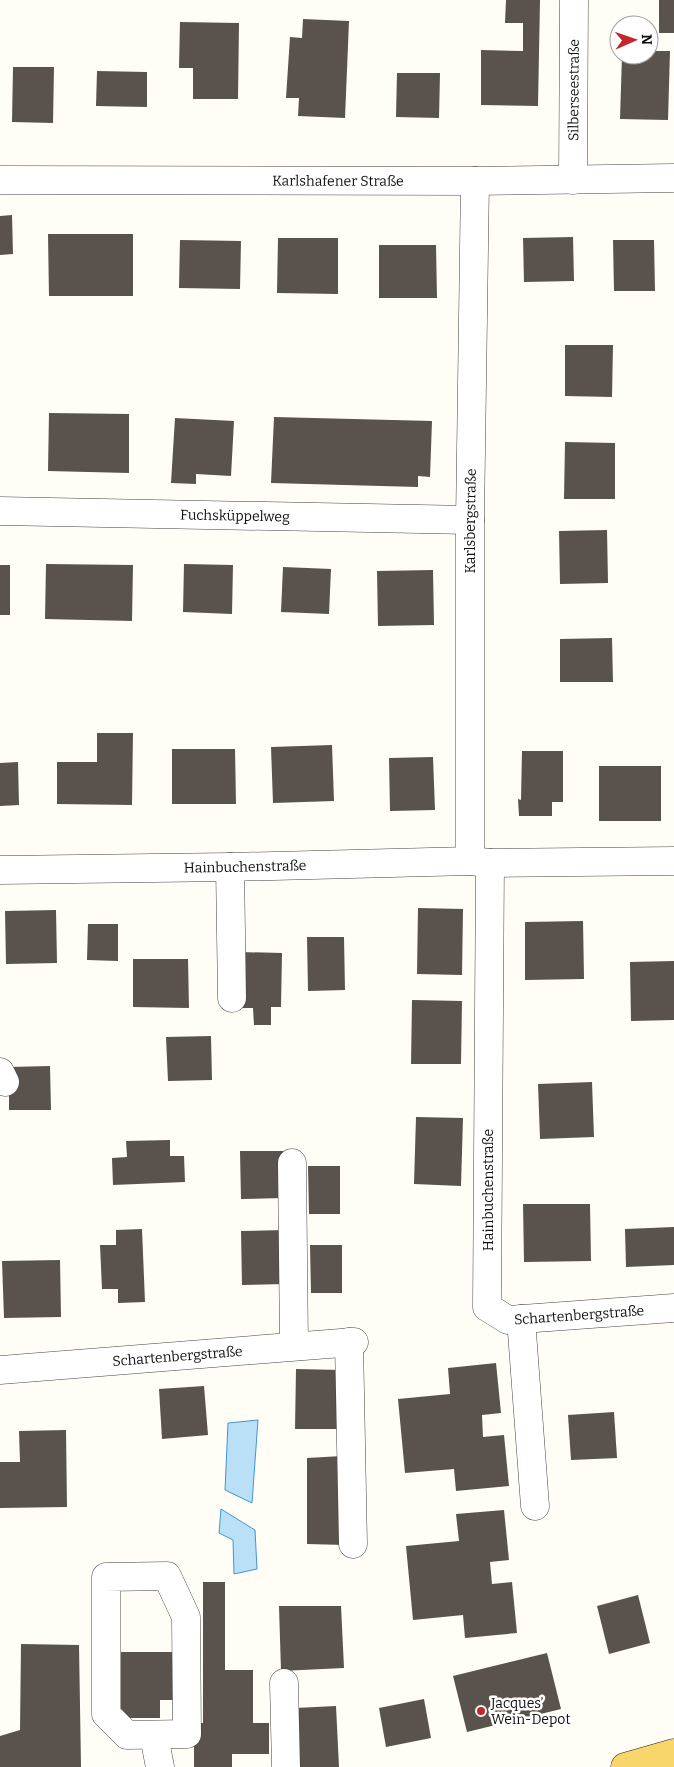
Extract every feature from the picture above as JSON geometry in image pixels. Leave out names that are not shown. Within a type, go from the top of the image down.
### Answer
[{"type":"main road","points":[[625,1767],[674,1753]]},
{"type":"street","name":"Silberseestraße","points":[[573,180],[574,0]]},
{"type":"street","name":"Karlshafener Straße","points":[[0,180],[475,181],[674,178]]},
{"type":"street","name":"Karlsbergstraße","points":[[475,181],[470,520],[480,862]]},
{"type":"street","name":"Fuchsküppelweg","points":[[0,511],[470,520]]},
{"type":"street","name":"Hainbuchenstraße","points":[[0,870],[480,862],[674,861]]},
{"type":"street","name":"Hainbuchenstraße","points":[[480,862],[487,1307]]},
{"type":"street","points":[[230,867],[232,998]]},
{"type":"street","points":[[292,1163],[294,1346]]},
{"type":"street","name":"Schartenbergstraße","points":[[487,1307],[508,1320],[674,1308]]},
{"type":"street","points":[[521,1319],[535,1506]]},
{"type":"street","name":"Schartenbergstraße","points":[[0,1370],[352,1342],[354,1544]]},
{"type":"street","points":[[167,1576],[186,1617],[186,1734],[154,1736],[127,1735],[106,1714],[106,1577],[167,1576]]},
{"type":"street","points":[[284,1683],[286,1767]]},
{"type":"street","points":[[154,1736],[160,1767]]},
{"type":"water","points":[[258,1420],[252,1503],[225,1490],[228,1423]]},
{"type":"water","points":[[221,1509],[255,1530],[257,1569],[234,1574],[233,1540],[219,1533]]},
{"type":"building","points":[[506,0],[540,0],[538,106],[481,105],[481,50],[523,51],[523,23],[505,23]]},
{"type":"building","points":[[659,0],[674,0],[674,33],[659,33]]},
{"type":"building","points":[[303,19],[349,21],[345,118],[298,116],[299,98],[286,98],[290,37],[302,38]]},
{"type":"building","points":[[180,22],[239,23],[238,99],[193,99],[193,68],[179,68]]},
{"type":"building","points":[[659,51],[670,51],[668,120],[620,119],[622,65],[659,65]]},
{"type":"building","points":[[13,67],[54,67],[53,123],[12,122]]},
{"type":"building","points":[[97,71],[147,72],[147,107],[96,106]]},
{"type":"building","points":[[397,73],[440,73],[439,118],[396,117]]},
{"type":"building","points":[[12,215],[13,254],[0,255],[0,216]]},
{"type":"building","points":[[48,234],[133,234],[133,296],[49,296]]},
{"type":"building","points":[[573,237],[574,281],[524,282],[523,238]]},
{"type":"building","points":[[278,238],[338,238],[338,294],[277,293]]},
{"type":"building","points":[[180,240],[241,241],[240,289],[179,288]]},
{"type":"building","points":[[613,240],[654,240],[655,291],[614,291]]},
{"type":"building","points":[[379,245],[436,245],[437,298],[379,298]]},
{"type":"building","points":[[565,345],[613,345],[612,397],[565,396]]},
{"type":"building","points":[[49,413],[129,414],[129,473],[48,471]]},
{"type":"building","points":[[274,417],[432,421],[430,477],[418,476],[418,487],[271,483]]},
{"type":"building","points":[[175,418],[234,421],[231,476],[196,474],[196,484],[171,483]]},
{"type":"building","points":[[565,442],[615,443],[615,499],[564,499]]},
{"type":"building","points":[[607,530],[608,583],[560,584],[559,531]]},
{"type":"building","points":[[46,564],[133,565],[132,621],[45,619]]},
{"type":"building","points":[[184,564],[233,565],[232,614],[183,612]]},
{"type":"building","points":[[0,565],[10,565],[10,615],[0,615]]},
{"type":"building","points":[[283,567],[331,569],[329,614],[281,612]]},
{"type":"building","points":[[433,570],[434,625],[378,626],[377,571]]},
{"type":"building","points":[[612,638],[613,682],[560,682],[560,639]]},
{"type":"building","points":[[97,733],[133,733],[132,805],[57,804],[57,762],[97,762]]},
{"type":"building","points":[[332,745],[334,801],[273,803],[271,747]]},
{"type":"building","points":[[172,749],[235,749],[236,804],[172,804]]},
{"type":"building","points":[[522,751],[563,751],[563,802],[552,802],[552,816],[519,816],[518,799],[521,800]]},
{"type":"building","points":[[433,757],[435,810],[390,811],[389,758]]},
{"type":"building","points":[[18,762],[19,805],[0,806],[0,763]]},
{"type":"building","points":[[599,766],[661,766],[661,821],[599,821]]},
{"type":"building","points":[[418,908],[463,909],[462,975],[417,974]]},
{"type":"building","points":[[56,910],[57,963],[6,964],[5,911]]},
{"type":"building","points":[[583,921],[584,979],[525,980],[525,922]]},
{"type":"building","points":[[88,924],[118,924],[118,961],[87,960]]},
{"type":"building","points":[[307,937],[344,937],[345,990],[308,991]]},
{"type":"building","points":[[239,952],[282,953],[281,1007],[271,1007],[271,1025],[254,1025],[253,1008],[238,1008]]},
{"type":"building","points":[[133,959],[188,959],[189,1008],[133,1007]]},
{"type":"building","points":[[674,961],[674,1020],[631,1021],[630,962]]},
{"type":"building","points":[[412,1000],[462,1001],[461,1064],[411,1064]]},
{"type":"building","points":[[211,1036],[212,1080],[168,1081],[166,1037]]},
{"type":"building","points":[[50,1066],[51,1110],[9,1110],[9,1067]]},
{"type":"building","points":[[592,1082],[594,1137],[540,1139],[538,1084]]},
{"type":"building","points":[[416,1117],[463,1118],[461,1186],[414,1184]]},
{"type":"building","points":[[170,1140],[170,1156],[184,1156],[185,1182],[113,1185],[112,1158],[127,1157],[126,1141]]},
{"type":"building","points":[[240,1151],[283,1151],[284,1198],[241,1199]]},
{"type":"building","points":[[308,1166],[340,1166],[340,1214],[309,1214]]},
{"type":"building","points":[[523,1204],[590,1204],[591,1261],[524,1262]]},
{"type":"building","points":[[674,1227],[674,1265],[626,1267],[625,1229]]},
{"type":"building","points":[[142,1229],[145,1302],[118,1303],[118,1289],[102,1289],[100,1245],[116,1245],[116,1230]]},
{"type":"building","points":[[285,1230],[285,1284],[242,1285],[241,1231]]},
{"type":"building","points":[[310,1245],[342,1245],[342,1293],[311,1293]]},
{"type":"building","points":[[60,1260],[61,1317],[4,1318],[2,1261]]},
{"type":"building","points":[[496,1363],[501,1413],[482,1415],[483,1437],[504,1435],[509,1486],[456,1491],[454,1469],[405,1473],[398,1399],[450,1394],[448,1368]]},
{"type":"building","points":[[296,1369],[341,1370],[340,1429],[295,1429]]},
{"type":"building","points":[[204,1386],[208,1435],[162,1439],[159,1389]]},
{"type":"building","points":[[614,1412],[617,1458],[571,1460],[568,1415]]},
{"type":"building","points":[[66,1430],[67,1507],[0,1508],[0,1462],[20,1462],[19,1431]]},
{"type":"building","points":[[342,1456],[345,1545],[307,1544],[307,1458]]},
{"type":"building","points":[[504,1510],[509,1560],[490,1562],[492,1584],[512,1582],[517,1633],[465,1638],[463,1615],[413,1620],[406,1546],[459,1541],[456,1514]]},
{"type":"building","points":[[203,1582],[225,1582],[225,1670],[253,1670],[253,1723],[269,1723],[269,1754],[232,1754],[232,1767],[194,1767],[194,1723],[203,1723]]},
{"type":"building","points":[[638,1595],[650,1643],[609,1654],[597,1606]]},
{"type":"building","points":[[279,1606],[341,1606],[344,1668],[281,1671]]},
{"type":"building","points":[[21,1644],[79,1645],[81,1767],[0,1767],[0,1736],[20,1730]]},
{"type":"building","points":[[121,1652],[178,1652],[178,1700],[160,1700],[160,1718],[121,1718]]},
{"type":"building","points":[[547,1653],[561,1709],[467,1732],[453,1676]]},
{"type":"building","points":[[424,1699],[431,1738],[386,1747],[379,1708]]},
{"type":"building","points":[[336,1706],[339,1767],[298,1767],[295,1708]]},
{"type":"place","name":"Jacques’ Wein-Depot","points":[[481,1711]]}]
